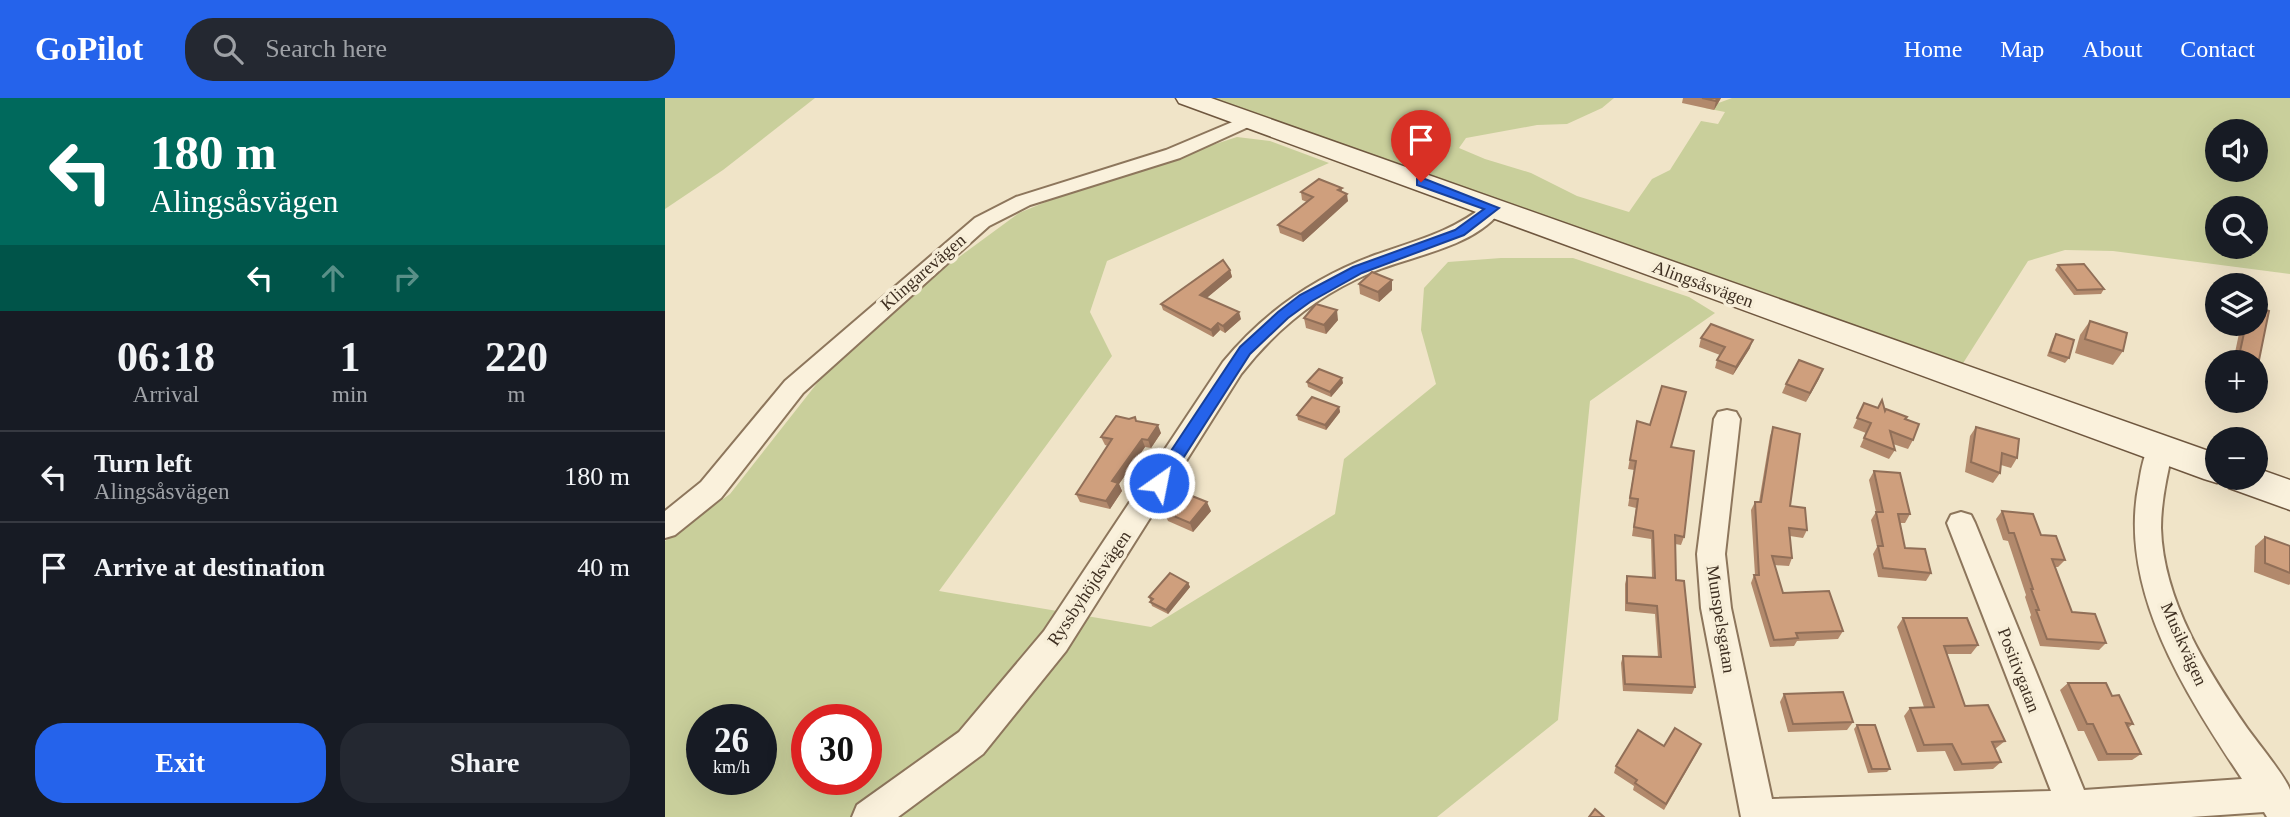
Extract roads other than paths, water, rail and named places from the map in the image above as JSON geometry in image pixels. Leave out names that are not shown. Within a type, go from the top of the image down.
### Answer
[{"type":"main road","name":"Alingsåsvägen","points":[[1188,98],[2205,465]]},
{"type":"main road","points":[[2268,487],[2290,495]]},
{"type":"street","name":"Klingarevägen","points":[[665,527],[711,490],[794,387],[982,222],[1023,201],[1173,154],[1249,120]]},
{"type":"street","name":"Ryssbyhöjdsvägen","points":[[869,817],[971,743],[1055,641],[1232,368],[1256,338],[1305,299],[1334,282],[1382,260],[1459,233],[1493,208]]},
{"type":"street","name":"Munspelsgatan","points":[[1727,419],[1711,554],[1716,608],[1759,817]]},
{"type":"street","name":"Musikvägen","points":[[2160,449],[2148,520],[2149,554],[2164,600],[2194,674],[2280,805]]},
{"type":"street","name":"Positivgatan","points":[[1961,523],[2075,813]]},
{"type":"street","points":[[1759,817],[2075,813],[2280,805]]}]
